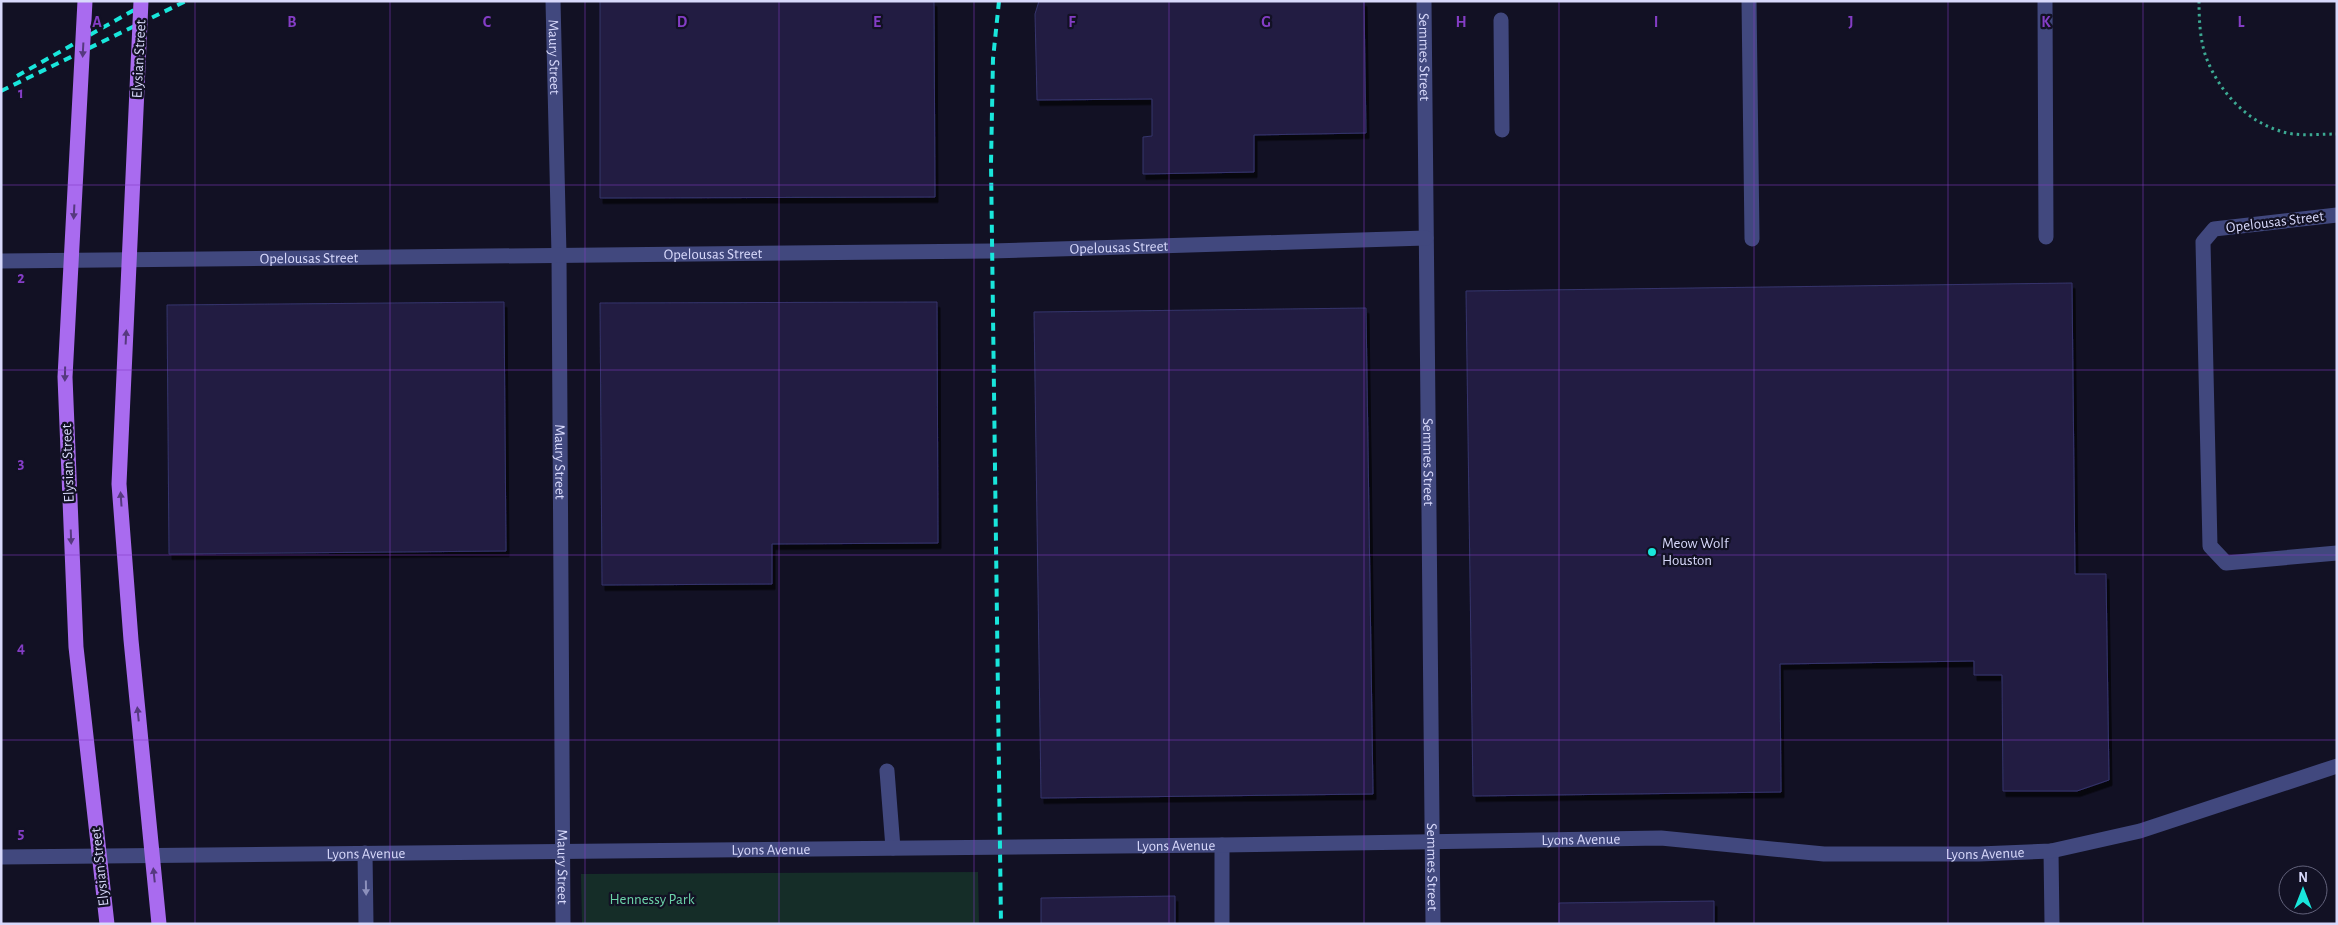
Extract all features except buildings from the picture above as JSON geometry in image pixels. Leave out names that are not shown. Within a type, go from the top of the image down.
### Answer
[{"type":"main road","name":"Elysian Street","points":[[85,1],[64,377],[76,647],[107,924]]},
{"type":"main road","name":"Elysian Street","points":[[141,1],[120,484],[131,640],[159,924]]},
{"type":"street","name":"Maury Street","points":[[553,1],[559,255],[563,924]]},
{"type":"street","name":"Semmes Street","points":[[1424,1],[1433,924]]},
{"type":"street","points":[[1750,1],[1752,239]]},
{"type":"street","points":[[2045,1],[2046,237]]},
{"type":"street","points":[[1501,20],[1502,130]]},
{"type":"street","name":"Opelousas Street","points":[[2337,215],[2214,230],[2203,242],[2210,546],[2226,563],[2337,553]]},
{"type":"street","name":"Opelousas Street","points":[[1,261],[991,251],[1426,238]]},
{"type":"street","name":"Lyons Avenue","points":[[1,857],[1432,843],[1661,838],[1824,854],[1979,854],[2051,851],[2140,830],[2337,766]]},
{"type":"street","points":[[887,771],[893,848]]},
{"type":"street","points":[[1222,845],[1222,924]]},
{"type":"street","points":[[2051,851],[2052,924]]},
{"type":"street","points":[[365,853],[366,924]]},
{"type":"path","points":[[2199,1],[2199,17],[2207,61],[2231,99],[2247,115],[2279,131],[2297,134],[2337,134]]},
{"type":"green space","name":"Hennessy Park","points":[[978,872],[979,924],[582,924],[581,874]]},
{"type":"railway","points":[[17,76],[150,1]]},
{"type":"railway","points":[[1,91],[186,1]]},
{"type":"railway","points":[[999,1],[993,59],[991,163],[1001,924]]},
{"type":"place","name":"Meow Wolf Houston","points":[[1652,552]]}]
